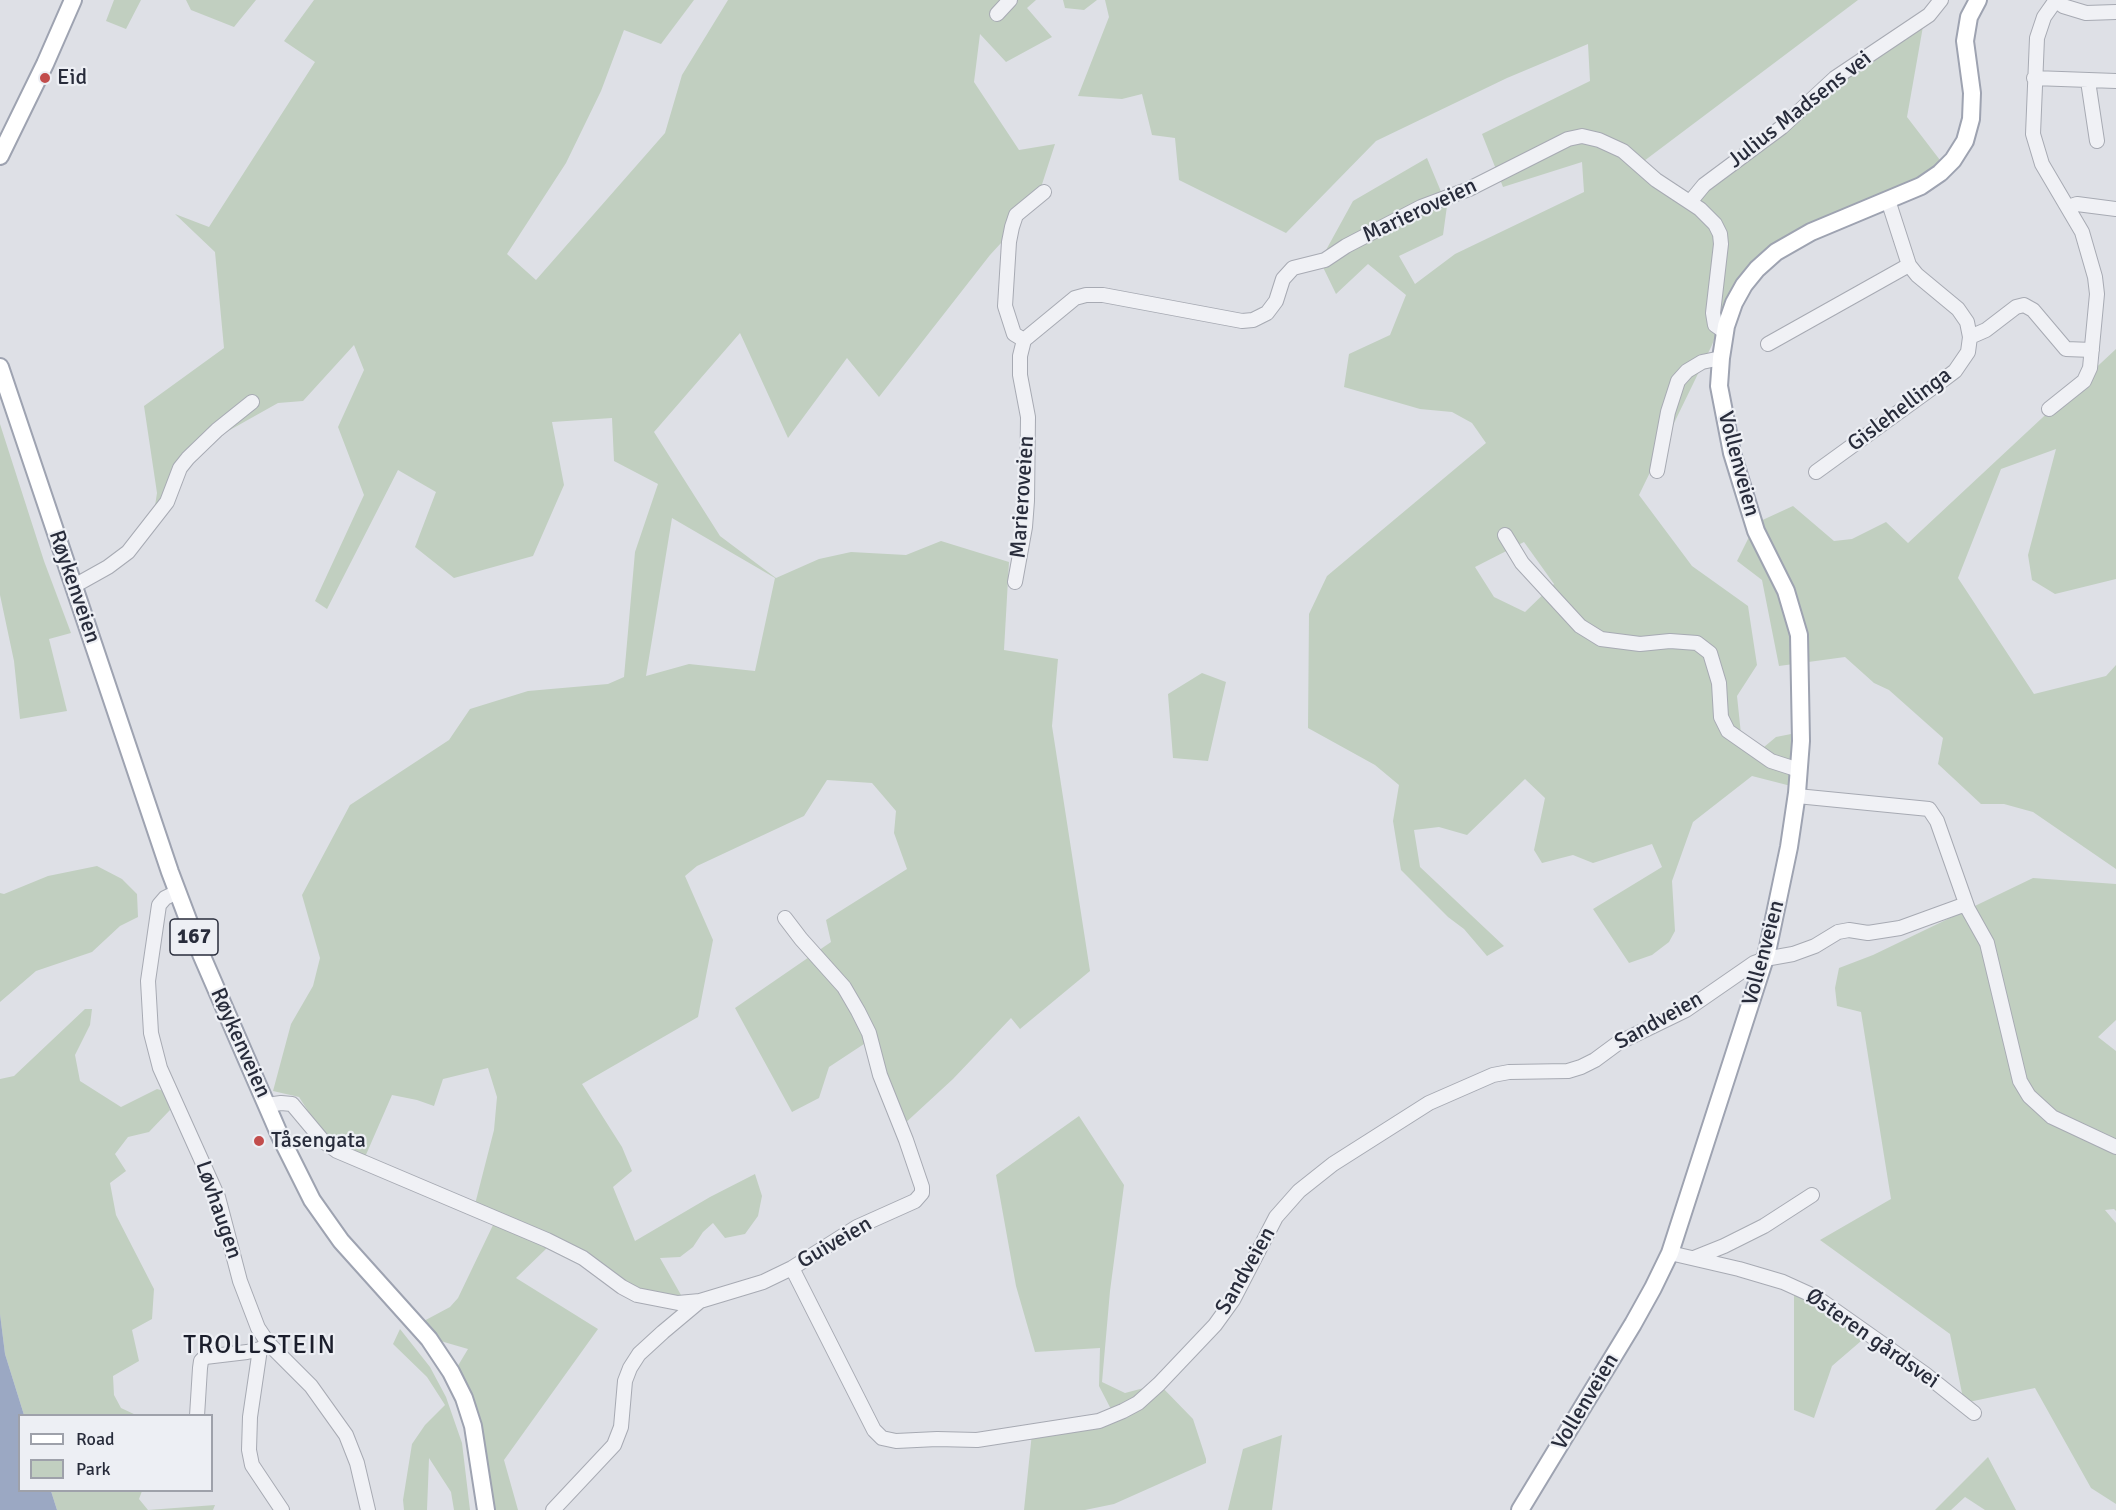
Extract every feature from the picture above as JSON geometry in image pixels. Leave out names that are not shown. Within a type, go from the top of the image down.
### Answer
[{"type":"main road","points":[[0,156],[73,0]]},
{"type":"main road","name":"Vollenveien","points":[[1520,1510],[1638,1315],[1670,1252],[1765,959],[1783,879],[1797,796],[1801,741],[1797,625],[1786,591],[1756,531],[1740,480],[1721,402],[1719,378],[1725,332],[1740,291],[1753,273],[1769,258],[1804,235],[1921,186],[1940,173],[1953,160],[1965,141],[1971,119],[1973,105],[1965,37],[1969,17],[1976,1]]},
{"type":"main road","name":"Røykenveien","points":[[0,367],[177,892],[201,954],[304,1185],[328,1224],[429,1339],[451,1372],[464,1398],[473,1426],[486,1510]]},
{"type":"street","points":[[997,14],[1010,0]]},
{"type":"street","name":"Julius Madsens vei","points":[[1690,202],[1704,186],[1782,127],[1835,78],[1929,15],[1941,0]]},
{"type":"street","points":[[2049,409],[2084,381],[2090,368],[2097,285],[2082,232],[2042,164],[2035,145],[2032,120],[2037,38],[2039,27],[2056,0],[2063,6],[2086,13],[2116,12]]},
{"type":"street","points":[[2034,78],[2116,81]]},
{"type":"street","points":[[2088,81],[2097,141]]},
{"type":"street","name":"Marieroveien","points":[[1015,582],[1025,527],[1027,501],[1028,417],[1020,375],[1020,356],[1024,340],[1075,298],[1102,295],[1242,321],[1253,320],[1267,313],[1276,301],[1283,279],[1293,268],[1325,260],[1421,207],[1478,185],[1573,138],[1593,138],[1623,151],[1656,180],[1707,215],[1720,234],[1721,244],[1713,313],[1715,325],[1725,332]]},
{"type":"street","points":[[1024,340],[1014,334],[1005,306],[1009,242],[1016,215],[1044,192]]},
{"type":"street","points":[[1888,200],[1909,265],[1917,275],[1958,309],[1966,322],[1970,337],[1986,330],[2016,307],[2024,305],[2033,310],[2066,348],[2092,350]]},
{"type":"street","points":[[2068,207],[2077,204],[2116,209]]},
{"type":"street","points":[[1768,344],[1909,265]]},
{"type":"street","name":"Gislehellinga","points":[[1815,472],[1955,371],[1968,352],[1970,337]]},
{"type":"street","points":[[1657,471],[1668,412],[1678,381],[1702,362],[1721,358]]},
{"type":"street","points":[[74,586],[108,567],[128,552],[167,502],[184,463],[217,430],[252,402]]},
{"type":"street","points":[[1505,535],[1522,563],[1572,618],[1601,639],[1640,645],[1670,641],[1697,643],[1710,652],[1719,683],[1721,717],[1728,731],[1771,761],[1799,770]]},
{"type":"street","points":[[1797,796],[1929,809],[1937,821],[1966,904],[1987,943],[2020,1081],[2029,1096],[2052,1117],[2116,1147]]},
{"type":"street","name":"Løvhaugen","points":[[177,892],[165,898],[159,905],[153,942],[148,994],[154,1049],[160,1068],[218,1197],[240,1281],[264,1346],[311,1386],[346,1435],[357,1463],[368,1510]]},
{"type":"street","points":[[1765,959],[1792,954],[1815,946],[1838,932],[1849,930],[1868,933],[1900,928],[1966,904]]},
{"type":"street","name":"Guiveien","points":[[553,1510],[614,1445],[621,1427],[625,1382],[639,1354],[700,1301],[764,1282],[792,1268],[857,1227],[915,1201],[922,1193],[906,1140],[879,1075],[869,1033],[858,1011],[843,987],[784,918]]},
{"type":"street","name":"Sandveien","points":[[792,1268],[874,1430],[882,1438],[896,1441],[977,1440],[1099,1421],[1138,1403],[1215,1325],[1233,1300],[1276,1217],[1299,1191],[1333,1164],[1429,1103],[1493,1075],[1509,1072],[1568,1071],[1595,1060],[1610,1048],[1686,1010],[1754,963],[1765,959]]},
{"type":"street","points":[[267,1105],[281,1102],[292,1104],[323,1141],[337,1152],[547,1240],[583,1258],[622,1287],[637,1295],[665,1301],[700,1301]]},
{"type":"street","points":[[1694,1258],[1764,1226],[1812,1195]]},
{"type":"street","name":"Østeren gårdsvei","points":[[1670,1252],[1783,1282],[1816,1297],[1925,1374],[1974,1413]]},
{"type":"street","points":[[197,1414],[201,1361],[205,1357],[264,1346],[250,1417],[249,1450],[252,1465],[282,1510]]},
{"type":"green space","points":[[114,0],[141,0],[126,29],[106,21]]},
{"type":"green space","points":[[186,0],[256,0],[234,27],[191,10]]},
{"type":"green space","points":[[314,0],[694,0],[661,44],[624,30],[601,91],[566,163],[507,254],[536,280],[665,133],[682,75],[728,0],[1036,0],[1027,8],[1052,37],[1006,62],[980,34],[974,82],[1019,150],[1055,144],[1035,206],[990,255],[879,397],[847,358],[788,438],[740,333],[654,432],[720,536],[776,578],[819,559],[851,552],[906,555],[941,541],[1009,562],[1004,650],[1058,659],[1052,726],[1090,971],[1020,1029],[1011,1018],[953,1079],[902,1126],[867,1042],[829,1067],[819,1098],[792,1112],[735,1008],[831,942],[826,920],[907,869],[894,833],[896,811],[872,783],[827,780],[804,816],[697,866],[685,876],[713,940],[698,1017],[582,1084],[622,1147],[632,1171],[613,1187],[635,1241],[710,1197],[755,1174],[762,1196],[758,1216],[745,1234],[725,1238],[713,1223],[703,1232],[693,1247],[680,1257],[660,1258],[685,1302],[635,1294],[575,1255],[473,1212],[494,1130],[497,1097],[488,1068],[443,1079],[434,1106],[392,1095],[365,1157],[322,1133],[299,1097],[273,1091],[291,1024],[313,986],[320,958],[302,895],[350,805],[449,740],[470,709],[528,691],[608,684],[624,677],[635,552],[658,484],[614,461],[612,418],[552,422],[564,485],[533,556],[454,578],[415,547],[436,492],[398,470],[327,609],[315,601],[364,495],[338,427],[364,370],[354,345],[303,401],[278,403],[196,449],[157,510],[155,506],[157,493],[144,406],[224,348],[215,252],[175,214],[209,227],[315,62],[284,41]],"holes":[[[672,518],[775,578],[755,671],[689,664],[646,676]]]},
{"type":"green space","points":[[1063,0],[1097,0],[1084,10],[1065,8]]},
{"type":"green space","points":[[1105,0],[1858,0],[1640,164],[1684,195],[1925,15],[1907,117],[1943,164],[1918,181],[1838,216],[1732,293],[1712,345],[1639,495],[1692,566],[1748,606],[1757,665],[1737,696],[1741,734],[1764,747],[1776,737],[1796,733],[1791,786],[1752,776],[1693,822],[1672,881],[1675,931],[1669,942],[1652,955],[1629,963],[1593,909],[1662,867],[1652,844],[1593,863],[1573,855],[1542,863],[1534,850],[1545,798],[1525,779],[1467,835],[1439,827],[1414,830],[1420,867],[1504,946],[1487,956],[1464,929],[1448,917],[1401,870],[1393,821],[1399,785],[1375,765],[1308,728],[1309,614],[1327,576],[1486,443],[1472,423],[1452,412],[1420,409],[1344,387],[1349,354],[1390,335],[1406,295],[1368,264],[1336,294],[1320,261],[1353,201],[1427,158],[1447,206],[1443,235],[1399,256],[1415,284],[1455,254],[1584,192],[1582,162],[1503,187],[1482,134],[1590,81],[1588,44],[1507,78],[1376,141],[1286,233],[1179,180],[1175,138],[1152,135],[1142,94],[1122,99],[1078,96],[1109,17]],"holes":[[[1524,542],[1554,584],[1525,612],[1494,597],[1475,567]]]},
{"type":"green space","points":[[2116,349],[2116,579],[2055,594],[2032,580],[2028,555],[2056,449],[2001,469],[1958,578],[2034,694],[2106,676],[2116,665],[2116,869],[2033,812],[2004,804],[1981,804],[1938,764],[1943,738],[1889,690],[1874,683],[1845,657],[1779,666],[1762,580],[1737,561],[1756,523],[1793,506],[1834,541],[1852,539],[1886,522],[1908,543]]},
{"type":"green space","points":[[0,424],[44,561],[71,633],[49,639],[67,711],[20,719],[14,661],[0,595]]},
{"type":"green space","points":[[1202,673],[1226,682],[1208,761],[1173,758],[1168,694]]},
{"type":"green space","points":[[97,866],[122,879],[137,894],[138,917],[120,926],[92,952],[36,971],[0,1002],[0,893],[4,894],[48,876]]},
{"type":"green space","points":[[2033,878],[2116,884],[2116,1020],[2098,1037],[2116,1051],[2116,1211],[2114,1209],[2105,1210],[2116,1223],[2116,1504],[2091,1488],[2035,1388],[1964,1403],[1950,1334],[1820,1240],[1891,1199],[1861,1012],[1837,1006],[1835,988],[1839,968],[1873,955]]},
{"type":"green space","points":[[85,1009],[92,1009],[90,1025],[75,1055],[80,1081],[121,1107],[157,1089],[164,1091],[170,1110],[149,1132],[128,1137],[115,1154],[126,1171],[110,1183],[116,1215],[154,1289],[152,1319],[132,1330],[139,1361],[113,1376],[114,1395],[121,1408],[134,1414],[24,1414],[5,1354],[0,1314],[0,1079],[14,1076]]},
{"type":"green space","points":[[1079,1116],[1124,1185],[1110,1291],[1102,1382],[1125,1393],[1159,1384],[1193,1419],[1206,1463],[1114,1504],[1085,1510],[1024,1510],[1032,1433],[1114,1415],[1099,1386],[1100,1348],[1035,1352],[1016,1286],[996,1175]]},
{"type":"green space","points":[[494,1223],[549,1246],[516,1278],[598,1329],[504,1460],[518,1510],[492,1510],[456,1369],[468,1349],[437,1340],[422,1322],[450,1307],[458,1298]]},
{"type":"green space","points":[[1794,1286],[1868,1335],[1832,1366],[1814,1418],[1794,1410]]},
{"type":"green space","points":[[400,1329],[430,1367],[446,1397],[462,1443],[470,1510],[454,1510],[451,1492],[429,1458],[427,1510],[404,1510],[403,1500],[412,1444],[425,1425],[445,1405],[427,1377],[393,1344]]},
{"type":"green space","points":[[1282,1435],[1272,1510],[1228,1510],[1243,1449]]},
{"type":"green space","points":[[1988,1457],[2016,1510],[1985,1510],[1965,1497],[1951,1510],[1935,1510]]},
{"type":"green space","points":[[51,1492],[142,1492],[139,1499],[148,1510],[57,1510]]},
{"type":"green space","points":[[215,1505],[213,1510],[148,1510]]},
{"type":"water","points":[[0,1314],[5,1354],[24,1414],[18,1414],[18,1492],[51,1492],[57,1510],[0,1510]]},
{"type":"place","name":"Eid","points":[[45,78]]},
{"type":"place","name":"Tåsengata","points":[[259,1141]]},
{"type":"district","name":"TROLLSTEIN","points":[[260,1346]]}]
